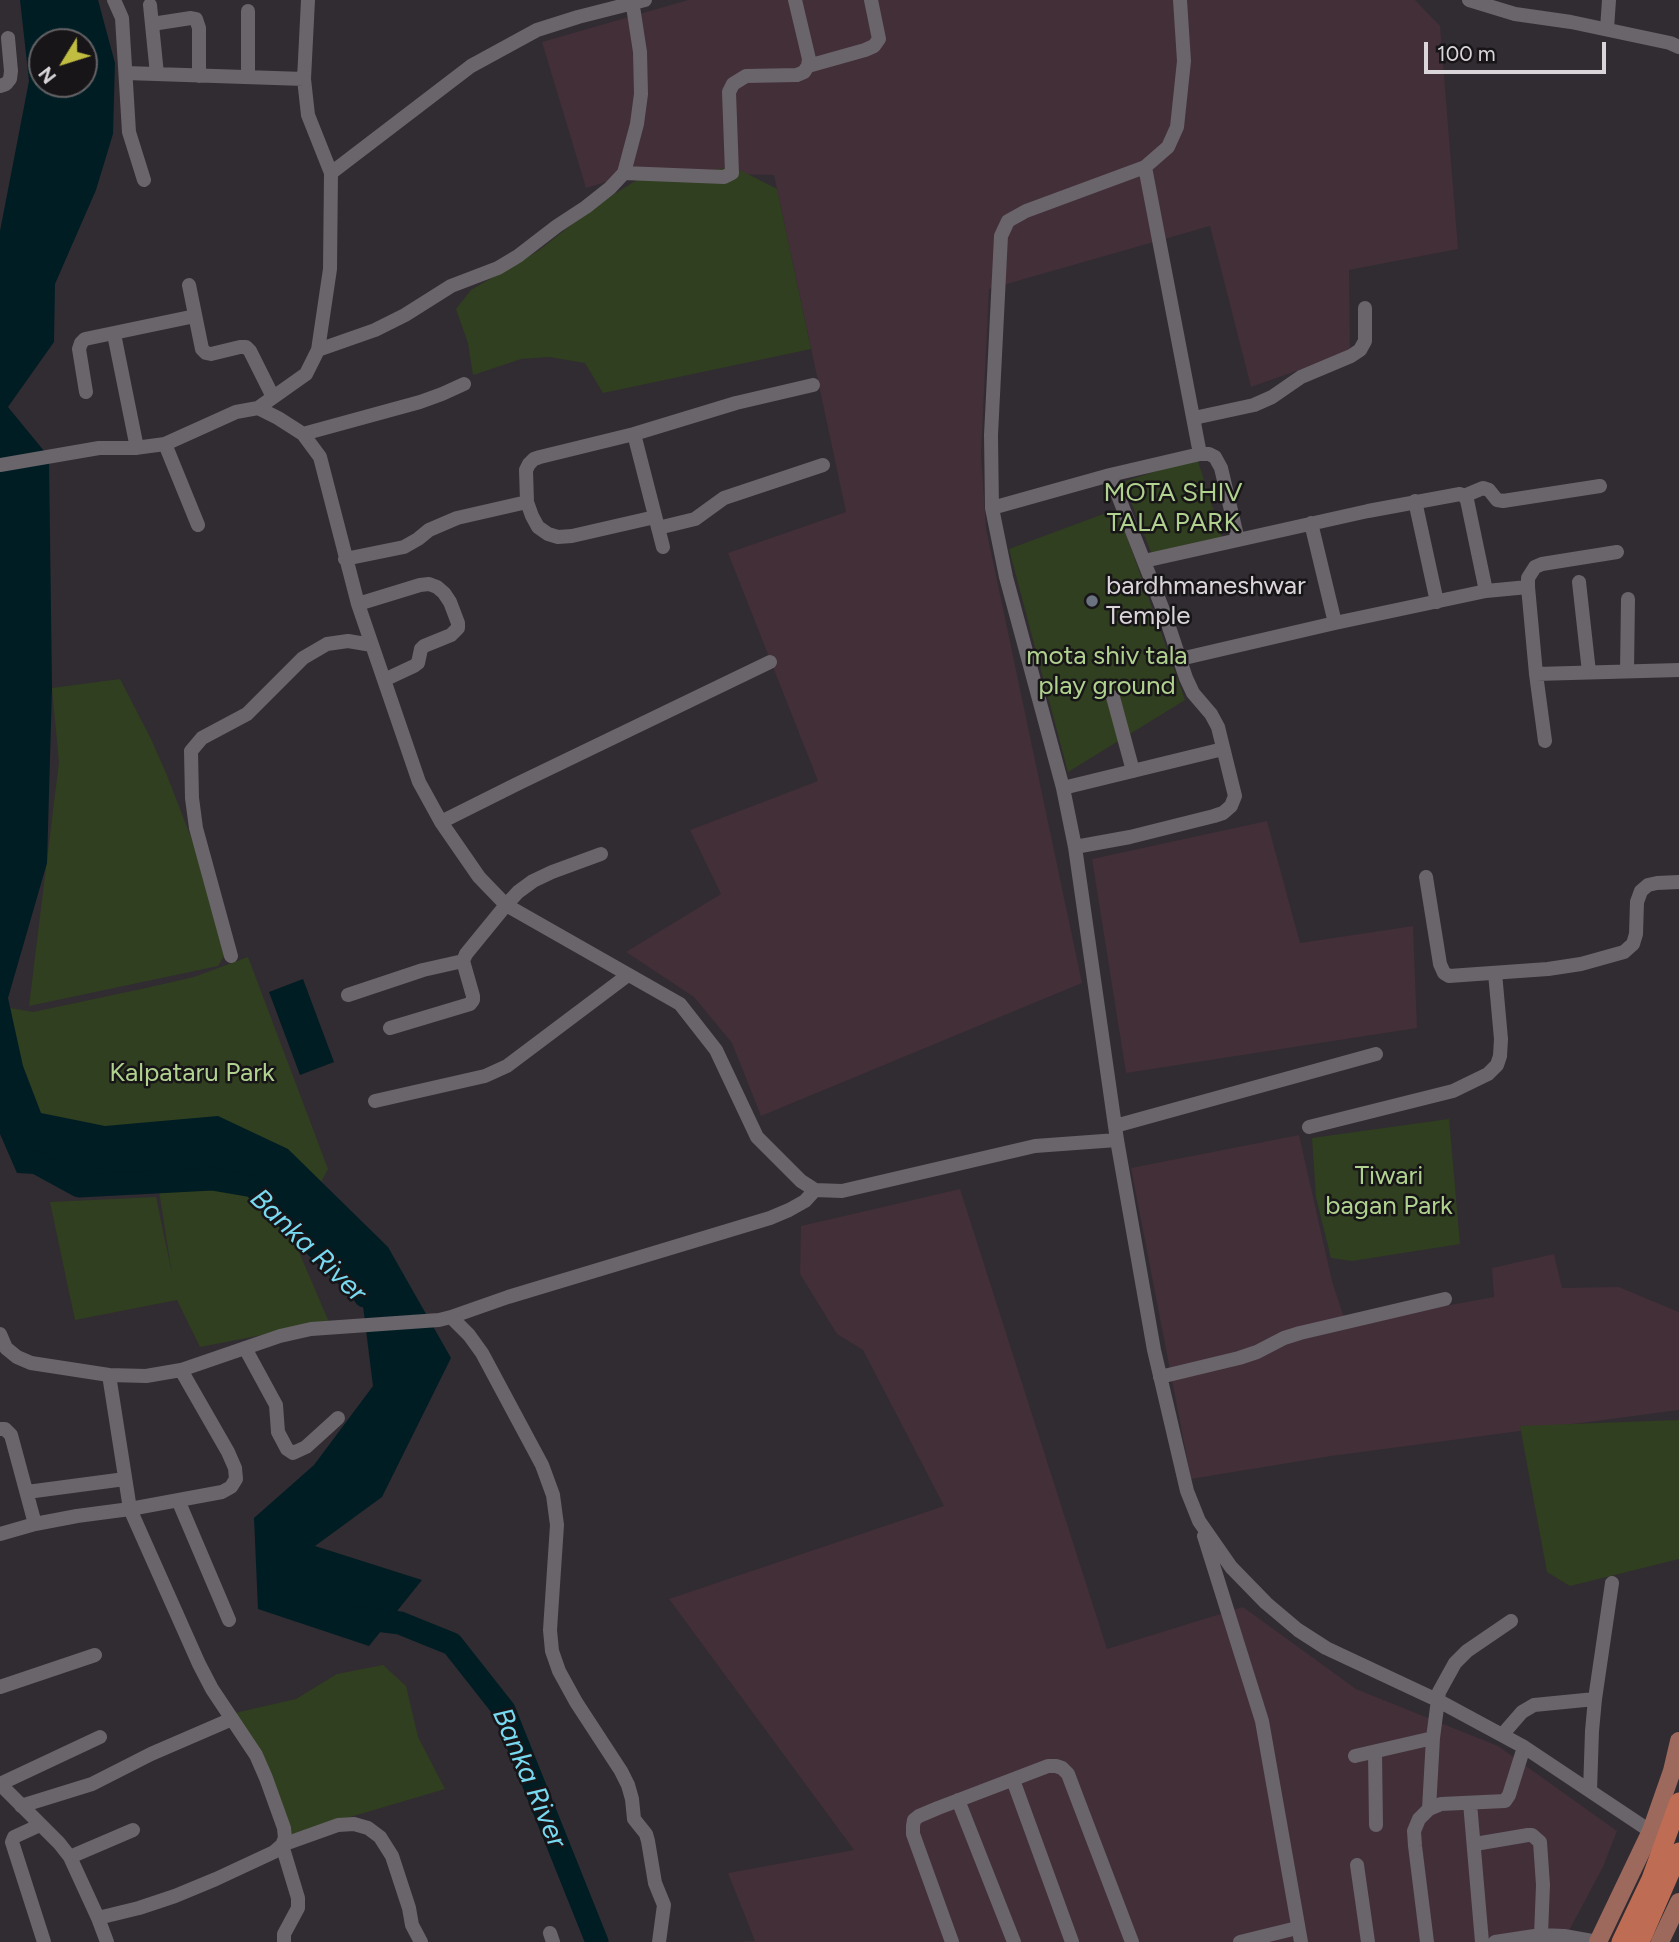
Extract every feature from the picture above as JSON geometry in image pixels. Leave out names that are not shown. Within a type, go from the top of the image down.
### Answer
[{"type":"highway","points":[[1621,1942],[1651,1879],[1679,1802]]},
{"type":"highway","points":[[1640,1942],[1679,1853]]},
{"type":"main road","points":[[1598,1942],[1651,1831],[1679,1741]]},
{"type":"main road","points":[[1660,1942],[1679,1902]]},
{"type":"street","points":[[114,0],[122,18],[129,132],[144,180]]},
{"type":"street","points":[[0,465],[99,448],[137,448],[165,443],[236,412],[258,408],[306,374],[318,351],[330,269],[331,173],[308,115],[304,79],[308,0]]},
{"type":"street","points":[[624,173],[729,176],[732,173],[729,92],[733,84],[746,76],[797,75],[804,72],[808,66],[809,59],[795,0]]},
{"type":"street","points":[[808,66],[874,46],[879,39],[871,0]]},
{"type":"street","points":[[1180,0],[1184,61],[1177,127],[1168,147],[1145,167],[1026,211],[1009,221],[1001,236],[991,435],[992,508],[1006,577],[1063,788],[1075,847],[1116,1133],[1160,1377],[1187,1491],[1199,1521],[1262,1721],[1299,1935],[1240,1942]]},
{"type":"street","points":[[1469,0],[1514,7],[1679,47]]},
{"type":"street","points":[[1607,29],[1609,0]]},
{"type":"street","points":[[318,351],[375,330],[451,286],[498,268],[586,207],[624,173],[638,124],[642,94],[636,2],[537,30],[471,66],[331,173]]},
{"type":"street","points":[[150,5],[157,74]]},
{"type":"street","points":[[248,11],[248,77]]},
{"type":"street","points":[[152,24],[196,19],[199,28],[199,76]]},
{"type":"street","points":[[0,86],[10,79],[8,38]]},
{"type":"street","points":[[126,73],[304,79]]},
{"type":"street","points":[[1145,167],[1200,454]]},
{"type":"street","points":[[189,285],[200,343],[206,353],[246,347],[273,397]]},
{"type":"street","points":[[1194,418],[1254,405],[1272,397],[1301,377],[1352,356],[1360,350],[1365,341],[1365,309]]},
{"type":"street","points":[[86,392],[79,349],[81,343],[90,337],[195,316]]},
{"type":"street","points":[[114,334],[137,448]]},
{"type":"street","points":[[303,433],[420,402],[464,384]]},
{"type":"street","points":[[813,386],[736,403],[634,434],[534,459],[526,470],[527,502],[538,527],[558,537],[572,536],[656,522],[695,519],[724,498],[823,465]]},
{"type":"street","points":[[258,408],[303,433],[320,457],[358,604],[419,782],[441,822],[479,877],[506,905],[680,1004],[716,1051],[757,1137],[801,1181],[815,1190],[842,1191],[1035,1146],[1116,1133],[1376,1054]]},
{"type":"street","points":[[634,434],[663,547]]},
{"type":"street","points":[[165,443],[198,525]]},
{"type":"street","points":[[992,508],[1110,475],[1209,454],[1219,462],[1238,540]]},
{"type":"street","points":[[1075,847],[1142,834],[1223,813],[1231,806],[1235,796],[1218,727],[1193,693],[1110,475]]},
{"type":"street","points":[[1144,561],[1415,501],[1455,494],[1464,496],[1483,488],[1489,490],[1497,500],[1503,501],[1600,486]]},
{"type":"street","points":[[1464,496],[1486,591]]},
{"type":"street","points":[[1415,501],[1437,602]]},
{"type":"street","points":[[345,559],[404,547],[441,523],[457,517],[527,502]]},
{"type":"street","points":[[1311,523],[1335,622]]},
{"type":"street","points":[[1545,741],[1528,587],[1531,571],[1542,564],[1617,552]]},
{"type":"street","points":[[1579,582],[1589,672]]},
{"type":"street","points":[[358,604],[429,584],[444,593],[458,623],[455,632],[424,646],[418,663],[384,680]]},
{"type":"street","points":[[1180,659],[1335,622],[1486,591],[1528,587]]},
{"type":"street","points":[[1627,671],[1628,599]]},
{"type":"street","points":[[230,956],[196,828],[191,751],[202,738],[247,714],[303,657],[327,645],[348,641],[372,645]]},
{"type":"street","points":[[441,822],[769,662]]},
{"type":"street","points":[[1536,674],[1679,670]]},
{"type":"street","points":[[1113,697],[1133,771]]},
{"type":"street","points":[[1063,788],[1223,748]]},
{"type":"street","points":[[390,1028],[470,1004],[473,996],[463,961],[506,905],[533,881],[601,854]]},
{"type":"street","points":[[1426,877],[1440,964],[1444,973],[1449,976],[1548,969],[1624,953],[1633,944],[1636,934],[1637,902],[1641,891],[1648,885],[1679,882]]},
{"type":"street","points":[[348,995],[435,967],[463,961]]},
{"type":"street","points":[[1309,1127],[1453,1091],[1488,1073],[1497,1065],[1500,1056],[1495,973]]},
{"type":"street","points":[[375,1101],[485,1076],[507,1066],[628,975]]},
{"type":"street","points":[[0,1334],[6,1348],[31,1363],[109,1375],[146,1376],[181,1370],[280,1336],[311,1329],[445,1318],[769,1217],[805,1201],[815,1190]]},
{"type":"street","points":[[1160,1377],[1239,1358],[1300,1333],[1445,1299]]},
{"type":"street","points":[[445,1318],[469,1335],[482,1353],[542,1465],[552,1495],[557,1525],[550,1630],[552,1651],[559,1671],[576,1702],[628,1785],[634,1819],[648,1841],[655,1883],[664,1905],[659,1942]]},
{"type":"street","points":[[245,1348],[276,1405],[278,1432],[287,1449],[293,1453],[306,1447],[338,1418]]},
{"type":"street","points":[[0,1534],[77,1516],[222,1492],[231,1487],[236,1479],[235,1468],[181,1370]]},
{"type":"street","points":[[109,1375],[130,1509],[198,1664],[256,1755],[284,1828],[285,1838],[282,1845],[298,1898],[298,1908],[287,1925],[284,1942]]},
{"type":"street","points":[[0,1429],[5,1429],[10,1434],[35,1524]]},
{"type":"street","points":[[27,1492],[125,1479]]},
{"type":"street","points":[[178,1500],[229,1620]]},
{"type":"street","points":[[1199,1521],[1231,1567],[1266,1603],[1298,1630],[1326,1648],[1437,1700],[1524,1747],[1651,1831],[1679,1853]]},
{"type":"street","points":[[1590,1791],[1595,1699],[1612,1583]]},
{"type":"street","points":[[1429,1809],[1439,1692],[1455,1663],[1480,1640],[1511,1621]]},
{"type":"street","points":[[0,1687],[95,1655]]},
{"type":"street","points":[[1502,1735],[1522,1712],[1534,1705],[1595,1699]]},
{"type":"street","points":[[21,1806],[92,1784],[151,1754],[232,1719]]},
{"type":"street","points":[[100,1737],[0,1784],[70,1857],[107,1942]]},
{"type":"street","points":[[1355,1756],[1433,1738]]},
{"type":"street","points":[[1427,1942],[1415,1831],[1419,1819],[1429,1809],[1441,1804],[1505,1801],[1524,1747]]},
{"type":"street","points":[[1375,1752],[1376,1825]]},
{"type":"street","points":[[952,1942],[913,1834],[914,1820],[919,1815],[958,1800],[1048,1766],[1056,1766],[1068,1774],[1132,1942]]},
{"type":"street","points":[[1013,1780],[1072,1942]]},
{"type":"street","points":[[958,1800],[1014,1942]]},
{"type":"street","points":[[1471,1803],[1482,1942]]},
{"type":"street","points":[[40,1825],[20,1833],[12,1842],[44,1942]]},
{"type":"street","points":[[98,1918],[175,1896],[274,1852],[282,1845],[338,1825],[355,1825],[368,1828],[380,1837],[392,1856],[412,1924],[421,1942]]},
{"type":"street","points":[[70,1857],[133,1830]]},
{"type":"street","points":[[1475,1844],[1528,1835],[1540,1842],[1543,1885],[1541,1935]]},
{"type":"street","points":[[1357,1865],[1368,1942]]},
{"type":"street","points":[[1495,1942],[1541,1935],[1598,1942]]},
{"type":"shaded area","points":[[688,0],[1415,0],[1440,26],[1458,249],[1349,270],[1350,352],[1251,387],[1210,226],[989,289],[981,454],[986,528],[1082,983],[761,1116],[732,1043],[694,997],[626,952],[721,894],[690,830],[818,781],[728,553],[846,512],[774,175],[639,172],[586,188],[542,42]]},
{"type":"shaded area","points":[[1267,821],[1300,943],[1413,926],[1417,1028],[1126,1073],[1092,859]]},
{"type":"shaded area","points":[[1299,1135],[1332,1281],[1346,1324],[1494,1297],[1492,1268],[1554,1254],[1562,1288],[1619,1287],[1679,1312],[1679,1410],[1331,1456],[1191,1479],[1131,1168]]},
{"type":"shaded area","points":[[960,1189],[1107,1649],[1243,1607],[1356,1689],[1498,1746],[1617,1831],[1603,1867],[1563,1942],[733,1942],[755,1941],[728,1873],[854,1850],[669,1599],[944,1506],[863,1350],[837,1334],[800,1274],[801,1226]]},
{"type":"green space","points":[[734,167],[777,189],[811,349],[603,393],[585,363],[549,357],[521,359],[473,375],[468,343],[456,309],[471,290],[538,251],[598,204],[637,180]]},
{"type":"green space","name":"MOTA SHIV TALA PARK","points":[[1197,458],[1223,540],[1153,557],[1123,482]]},
{"type":"green space","name":"mota shiv tala play ground","points":[[1117,509],[1185,700],[1068,772],[1009,549]]},
{"type":"green space","points":[[120,679],[166,773],[232,943],[218,966],[29,1006],[59,762],[52,688]]},
{"type":"green space","name":"Kalpataru Park","points":[[248,957],[328,1169],[292,1236],[329,1322],[200,1347],[177,1300],[75,1320],[50,1202],[156,1197],[172,1274],[154,1159],[47,1132],[29,1097],[10,1008],[33,1012],[146,988],[194,977]]},
{"type":"green space","name":"Tiwari bagan Park","points":[[1449,1119],[1460,1244],[1352,1261],[1331,1258],[1316,1197],[1312,1138]]},
{"type":"green space","points":[[1679,1420],[1679,1559],[1570,1586],[1547,1572],[1520,1426]]},
{"type":"green space","points":[[383,1665],[406,1686],[418,1737],[445,1789],[289,1835],[235,1713],[296,1699],[337,1674]]},
{"type":"water","points":[[20,0],[98,0],[115,63],[113,134],[96,190],[55,284],[54,342],[8,407],[49,457],[52,688],[47,863],[8,998],[23,1066],[41,1113],[105,1126],[218,1116],[288,1149],[388,1247],[451,1358],[382,1497],[315,1546],[422,1580],[369,1646],[258,1609],[254,1518],[314,1465],[373,1386],[361,1290],[252,1186],[17,1173],[0,1134],[0,231],[28,86],[28,98],[98,98],[98,28],[28,28],[28,72]]},
{"type":"water","points":[[303,979],[334,1062],[300,1075],[269,992]]},
{"type":"waterway","name":"Banka River","points":[[35,1162],[79,1186],[212,1179],[253,1186],[365,1296]]},
{"type":"waterway","name":"Banka River","points":[[360,1618],[400,1623],[452,1644],[504,1710],[597,1942]]},
{"type":"place","name":"bardhmaneshwar Temple","points":[[1092,601]]}]
